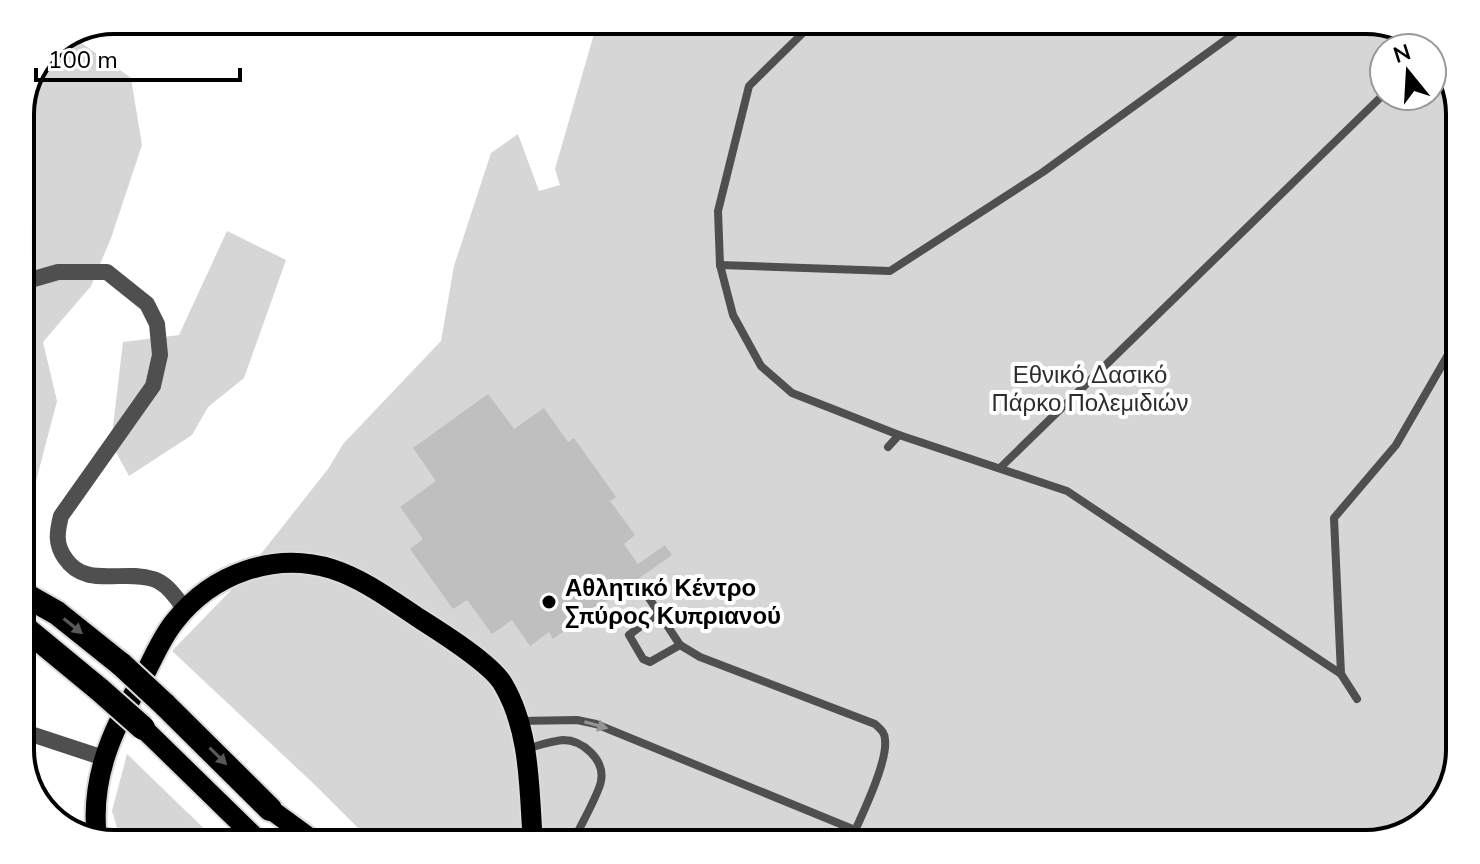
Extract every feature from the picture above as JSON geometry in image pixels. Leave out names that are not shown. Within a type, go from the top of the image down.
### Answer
[{"type":"highway","points":[[34,600],[57,613],[122,665],[270,809]]},
{"type":"highway","points":[[34,636],[143,728]]},
{"type":"main road","points":[[96,828],[94,808],[104,758],[117,722],[172,623],[199,595],[222,580],[260,565],[300,563],[332,569],[372,587],[465,649],[502,681],[519,721],[525,749],[532,830]]},
{"type":"main road","points":[[143,728],[248,830]]},
{"type":"main road","points":[[270,809],[292,830]]},
{"type":"main road","points":[[270,809],[299,830]]},
{"type":"street","points":[[34,279],[58,272],[107,272],[147,304],[157,324],[160,355],[153,386],[61,516],[57,534],[59,550],[72,569],[89,576],[153,578],[164,585],[185,609]]},
{"type":"street","points":[[34,735],[104,758]]},
{"type":"lane","points":[[802,34],[749,86],[718,211],[720,265],[733,315],[761,366],[792,393],[899,435],[1067,491],[1341,674],[1357,699]]},
{"type":"lane","points":[[720,265],[890,271],[1043,172],[1234,34]]},
{"type":"lane","points":[[1000,468],[1368,110]]},
{"type":"lane","points":[[1341,674],[1334,518],[1396,445],[1446,358]]},
{"type":"lane","points":[[888,447],[899,435]]},
{"type":"lane","points":[[519,721],[577,720],[596,724],[855,830],[879,771],[886,742],[884,732],[875,724],[700,657],[680,645],[643,589]]},
{"type":"lane","points":[[657,614],[629,635],[643,659],[650,662],[680,645]]},
{"type":"lane","points":[[525,749],[562,740],[573,742],[595,756],[600,766],[601,784],[579,830]]},
{"type":"green space","name":"Εθνικό Δασικό Πάρκο Πολεμιδιών","points":[[594,34],[1368,34],[1368,112],[1446,112],[1446,750],[1440,781],[1430,799],[1415,814],[1397,824],[1366,830],[360,830],[172,651],[238,583],[328,469],[343,444],[441,341],[454,266],[491,153],[518,134],[539,191],[560,185],[555,169]]},
{"type":"green space","points":[[80,42],[131,78],[142,145],[111,238],[91,286],[43,342],[57,401],[35,485],[34,108],[42,78],[50,65]]},
{"type":"green space","points":[[227,231],[286,260],[244,378],[208,407],[192,435],[129,476],[111,443],[123,342],[179,335]]},
{"type":"green space","points":[[127,754],[206,830],[118,830],[112,811]]},
{"type":"building","points":[[488,394],[514,429],[544,408],[568,442],[574,438],[616,497],[610,501],[635,535],[624,544],[638,564],[665,545],[672,555],[553,639],[549,632],[530,646],[512,620],[492,634],[467,600],[453,609],[410,549],[423,539],[400,507],[436,481],[413,448]]},
{"type":"place","name":"Αθλητικό Κέντρο Σπύρος Κυπριανού","points":[[549,602]]}]
